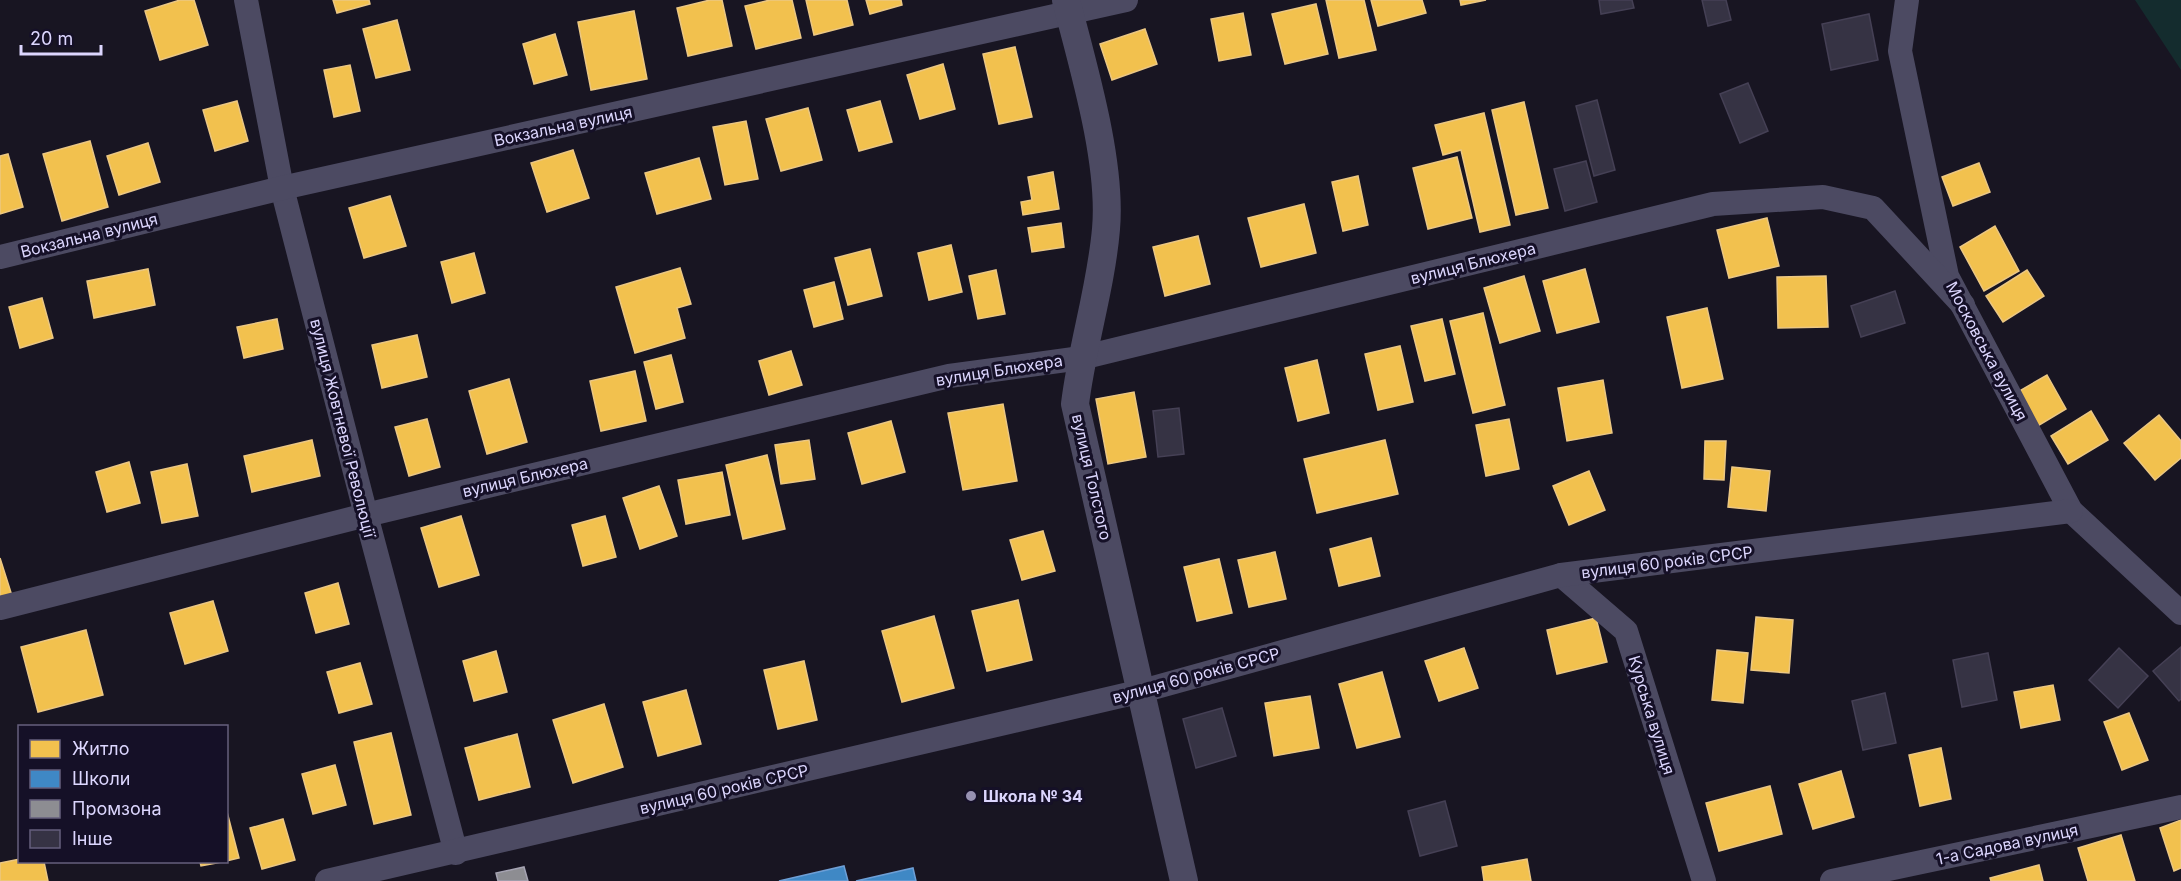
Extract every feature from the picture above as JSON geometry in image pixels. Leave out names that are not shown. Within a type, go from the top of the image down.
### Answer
[{"type":"street","name":"вулиця Жовтневої Революції","points":[[246,0],[282,188],[456,853]]},
{"type":"street","name":"Вокзальна вулиця","points":[[0,257],[282,188],[1068,7],[1126,0]]},
{"type":"street","name":"Московська вулиця","points":[[1907,0],[1900,51],[1947,276],[2071,511],[2181,613]]},
{"type":"street","name":"вулиця Толстого","points":[[1068,7],[1105,167],[1106,228],[1081,358],[1075,404],[1184,881]]},
{"type":"street","name":"вулиця Блюхера","points":[[0,608],[366,515],[949,376],[1081,358],[1713,204],[1823,197],[1873,208],[1963,305]]},
{"type":"street","name":"вулиця 60 років СРСР","points":[[327,881],[456,853],[1142,691],[1561,575],[2071,511]]},
{"type":"street","name":"Курська вулиця","points":[[1561,575],[1626,631],[1704,881]]},
{"type":"street","name":"1-а Садова вулиця","points":[[1832,881],[2181,807]]},
{"type":"green space","points":[[2135,0],[2181,0],[2181,70]]},
{"type":"building: Житло","points":[[180,0],[194,0],[208,45],[160,60],[145,11]]},
{"type":"building: Житло","points":[[333,0],[369,0],[370,4],[337,13]]},
{"type":"building: Житло","points":[[710,0],[722,0],[732,46],[688,56],[677,8]]},
{"type":"building: Житло","points":[[770,0],[792,0],[801,38],[756,49],[745,6]]},
{"type":"building: Житло","points":[[806,0],[847,0],[853,25],[814,35]]},
{"type":"building: Житло","points":[[866,0],[901,0],[902,5],[870,14]]},
{"type":"building: Житло","points":[[1326,0],[1364,0],[1376,50],[1339,58]]},
{"type":"building: Житло","points":[[1371,0],[1422,0],[1426,13],[1378,26]]},
{"type":"building: Житло","points":[[1460,0],[1486,0],[1461,5]]},
{"type":"building: Житло","points":[[1316,4],[1328,54],[1285,64],[1272,14]]},
{"type":"building: Житло","points":[[634,11],[647,79],[591,90],[578,22]]},
{"type":"building: Житло","points":[[1243,13],[1251,55],[1219,61],[1211,19]]},
{"type":"building: Житло","points":[[397,20],[410,70],[376,78],[363,29]]},
{"type":"building: Житло","points":[[1145,29],[1157,64],[1112,80],[1100,44]]},
{"type":"building: Житло","points":[[555,34],[567,75],[534,84],[523,44]]},
{"type":"building: Житло","points":[[1015,47],[1032,117],[999,124],[983,54]]},
{"type":"building: Житло","points":[[943,64],[955,109],[920,119],[907,75]]},
{"type":"building: Житло","points":[[350,65],[360,111],[334,117],[324,70]]},
{"type":"building: Житло","points":[[237,101],[248,141],[215,151],[203,110]]},
{"type":"building: Житло","points":[[880,101],[892,142],[859,151],[847,110]]},
{"type":"building: Житло","points":[[1524,102],[1548,208],[1516,215],[1492,110]]},
{"type":"building: Житло","points":[[808,108],[822,160],[781,171],[766,119]]},
{"type":"building: Житло","points":[[1484,113],[1510,225],[1480,232],[1461,150],[1443,155],[1435,125]]},
{"type":"building: Житло","points":[[746,121],[758,179],[725,185],[713,127]]},
{"type":"building: Житло","points":[[90,141],[108,207],[62,221],[43,154]]},
{"type":"building: Житло","points":[[148,143],[160,182],[119,195],[107,156]]},
{"type":"building: Житло","points":[[573,150],[589,198],[547,212],[531,163]]},
{"type":"building: Житло","points":[[8,154],[23,207],[0,214],[0,156]]},
{"type":"building: Житло","points":[[1457,157],[1472,218],[1428,229],[1413,168]]},
{"type":"building: Житло","points":[[699,158],[711,199],[657,214],[645,173]]},
{"type":"building: Житло","points":[[1979,163],[1990,192],[1953,206],[1942,177]]},
{"type":"building: Житло","points":[[1053,172],[1059,209],[1023,215],[1021,202],[1032,200],[1028,177]]},
{"type":"building: Житло","points":[[1358,176],[1368,225],[1343,231],[1332,182]]},
{"type":"building: Житло","points":[[390,196],[406,246],[364,258],[349,208]]},
{"type":"building: Житло","points":[[1304,204],[1316,253],[1261,267],[1248,218]]},
{"type":"building: Житло","points":[[1767,218],[1779,266],[1729,278],[1717,230]]},
{"type":"building: Житло","points":[[1061,223],[1064,247],[1032,252],[1028,228]]},
{"type":"building: Житло","points":[[1995,226],[2019,271],[1984,291],[1960,247]]},
{"type":"building: Житло","points":[[1198,236],[1210,284],[1165,296],[1153,247]]},
{"type":"building: Житло","points":[[951,245],[962,292],[929,300],[918,253]]},
{"type":"building: Житло","points":[[870,249],[882,296],[848,305],[835,258]]},
{"type":"building: Житло","points":[[474,253],[485,293],[452,303],[441,262]]},
{"type":"building: Житло","points":[[680,268],[691,304],[677,308],[685,338],[635,353],[616,287]]},
{"type":"building: Житло","points":[[148,269],[155,305],[94,318],[87,281]]},
{"type":"building: Житло","points":[[1585,269],[1599,322],[1557,333],[1543,281]]},
{"type":"building: Житло","points":[[996,270],[1005,314],[978,319],[969,276]]},
{"type":"building: Житло","points":[[2027,270],[2044,296],[2003,322],[1986,296]]},
{"type":"building: Житло","points":[[1524,276],[1540,331],[1500,343],[1484,288]]},
{"type":"building: Житло","points":[[1826,276],[1828,327],[1778,328],[1777,277]]},
{"type":"building: Житло","points":[[834,282],[843,319],[814,327],[804,290]]},
{"type":"building: Житло","points":[[42,298],[53,338],[20,348],[9,307]]},
{"type":"building: Житло","points":[[1707,308],[1723,379],[1682,388],[1667,317]]},
{"type":"building: Житло","points":[[1483,313],[1505,405],[1473,413],[1450,321]]},
{"type":"building: Житло","points":[[277,319],[283,349],[244,358],[237,327]]},
{"type":"building: Житло","points":[[1442,319],[1455,374],[1425,381],[1411,326]]},
{"type":"building: Житло","points":[[417,335],[427,377],[382,388],[372,345]]},
{"type":"building: Житло","points":[[1400,346],[1413,402],[1378,410],[1365,354]]},
{"type":"building: Житло","points":[[791,351],[802,385],[769,395],[759,361]]},
{"type":"building: Житло","points":[[671,355],[683,402],[656,409],[644,362]]},
{"type":"building: Житло","points":[[1317,360],[1329,413],[1298,421],[1285,368]]},
{"type":"building: Житло","points":[[635,371],[646,421],[601,431],[590,381]]},
{"type":"building: Житло","points":[[2047,375],[2066,409],[2036,427],[2016,393]]},
{"type":"building: Житло","points":[[509,379],[527,442],[487,454],[469,391]]},
{"type":"building: Житло","points":[[1603,380],[1612,433],[1567,441],[1558,388]]},
{"type":"building: Житло","points":[[1134,392],[1146,457],[1108,464],[1096,399]]},
{"type":"building: Житло","points":[[1003,404],[1017,481],[963,490],[948,413]]},
{"type":"building: Житло","points":[[2091,411],[2108,440],[2068,464],[2051,436]]},
{"type":"building: Житло","points":[[2159,415],[2181,441],[2181,458],[2155,480],[2124,443]]},
{"type":"building: Житло","points":[[427,419],[440,467],[409,476],[395,427]]},
{"type":"building: Житло","points":[[1509,419],[1519,469],[1486,476],[1476,425]]},
{"type":"building: Житло","points":[[891,421],[905,472],[862,484],[848,433]]},
{"type":"building: Житло","points":[[312,440],[320,476],[252,492],[244,456]]},
{"type":"building: Житло","points":[[809,440],[815,479],[781,484],[775,445]]},
{"type":"building: Житло","points":[[1385,440],[1398,494],[1317,513],[1304,459]]},
{"type":"building: Житло","points":[[1705,441],[1726,441],[1724,480],[1704,479]]},
{"type":"building: Житло","points":[[767,455],[785,529],[743,539],[726,465]]},
{"type":"building: Житло","points":[[129,462],[140,503],[107,512],[96,472]]},
{"type":"building: Житло","points":[[187,464],[198,516],[162,523],[151,472]]},
{"type":"building: Житло","points":[[1732,467],[1770,471],[1766,511],[1728,507]]},
{"type":"building: Житло","points":[[1589,471],[1605,510],[1569,525],[1553,486]]},
{"type":"building: Житло","points":[[722,472],[730,515],[686,524],[678,480]]},
{"type":"building: Житло","points":[[659,486],[677,536],[640,549],[623,498]]},
{"type":"building: Житло","points":[[461,516],[479,575],[439,587],[421,528]]},
{"type":"building: Житло","points":[[605,516],[616,557],[583,566],[572,525]]},
{"type":"building: Житло","points":[[1043,531],[1055,571],[1022,580],[1010,540]]},
{"type":"building: Житло","points":[[1371,538],[1380,576],[1339,586],[1330,549]]},
{"type":"building: Житло","points":[[1275,552],[1286,599],[1249,607],[1238,560]]},
{"type":"building: Житло","points":[[0,558],[13,599],[0,602]]},
{"type":"building: Житло","points":[[1219,559],[1232,613],[1197,621],[1184,567]]},
{"type":"building: Житло","points":[[338,583],[349,624],[316,633],[305,593]]},
{"type":"building: Житло","points":[[1018,600],[1032,660],[987,671],[972,611]]},
{"type":"building: Житло","points":[[213,601],[228,651],[185,664],[170,613]]},
{"type":"building: Житло","points":[[934,616],[954,688],[902,702],[882,631]]},
{"type":"building: Житло","points":[[1756,617],[1793,620],[1789,673],[1751,670]]},
{"type":"building: Житло","points":[[1596,618],[1607,662],[1557,674],[1547,630]]},
{"type":"building: Житло","points":[[86,630],[103,695],[38,712],[21,647]]},
{"type":"building: Житло","points":[[1464,648],[1478,688],[1439,701],[1425,661]]},
{"type":"building: Житло","points":[[1717,650],[1748,653],[1743,703],[1712,700]]},
{"type":"building: Житло","points":[[496,651],[507,692],[474,701],[463,661]]},
{"type":"building: Житло","points":[[804,661],[817,720],[778,729],[764,670]]},
{"type":"building: Житло","points":[[360,663],[372,704],[339,713],[327,672]]},
{"type":"building: Житло","points":[[1382,672],[1400,737],[1357,748],[1339,684]]},
{"type":"building: Житло","points":[[2053,685],[2060,720],[2021,728],[2014,692]]},
{"type":"building: Житло","points":[[686,690],[701,744],[658,756],[643,702]]},
{"type":"building: Житло","points":[[1310,696],[1319,748],[1274,756],[1265,703]]},
{"type":"building: Житло","points":[[604,704],[623,767],[573,783],[553,720]]},
{"type":"building: Житло","points":[[2129,713],[2148,760],[2122,770],[2104,722]]},
{"type":"building: Житло","points":[[391,733],[411,815],[374,824],[354,742]]},
{"type":"building: Житло","points":[[517,734],[530,787],[479,800],[465,748]]},
{"type":"building: Житло","points":[[1941,748],[1951,799],[1920,806],[1909,755]]},
{"type":"building: Житло","points":[[335,765],[346,805],[313,814],[302,774]]},
{"type":"building: Житло","points":[[1841,771],[1854,817],[1813,829],[1799,784]]},
{"type":"building: Житло","points":[[1770,786],[1782,834],[1719,851],[1706,803]]},
{"type":"building: Житло","points":[[228,816],[239,858],[228,861]]},
{"type":"building: Житло","points":[[283,819],[295,860],[262,869],[250,828]]},
{"type":"building: Житло","points":[[2181,820],[2181,868],[2174,871],[2160,828]]},
{"type":"building: Житло","points":[[2121,835],[2135,881],[2088,881],[2078,848]]},
{"type":"building: Житло","points":[[18,859],[18,863],[44,863],[48,881],[0,881],[0,863]]},
{"type":"building: Житло","points":[[1527,859],[1531,881],[1484,881],[1482,867]]},
{"type":"building: Житло","points":[[200,863],[217,863],[201,866]]},
{"type":"building: Житло","points":[[2039,865],[2043,881],[1991,881],[1990,878]]},
{"type":"building: Школи","points":[[844,866],[848,881],[779,881]]},
{"type":"building: Школи","points":[[913,868],[916,881],[856,881]]},
{"type":"building: Промзона","points":[[524,867],[528,881],[498,881],[496,873]]},
{"type":"building: Інше","points":[[1599,0],[1632,0],[1634,8],[1601,14]]},
{"type":"building: Інше","points":[[1702,0],[1726,0],[1731,20],[1708,26]]},
{"type":"building: Інше","points":[[1869,14],[1878,60],[1831,70],[1822,24]]},
{"type":"building: Інше","points":[[1748,83],[1768,131],[1740,143],[1720,94]]},
{"type":"building: Інше","points":[[1597,100],[1615,170],[1594,176],[1576,106]]},
{"type":"building: Інше","points":[[1586,161],[1597,202],[1565,211],[1554,169]]},
{"type":"building: Інше","points":[[1895,291],[1905,323],[1861,337],[1851,306]]},
{"type":"building: Інше","points":[[1179,408],[1184,454],[1158,457],[1153,411]]},
{"type":"building: Інше","points":[[2181,647],[2181,699],[2179,701],[2153,671]]},
{"type":"building: Інше","points":[[2119,648],[2148,676],[2118,708],[2089,680]]},
{"type":"building: Інше","points":[[1988,653],[1997,700],[1962,707],[1953,660]]},
{"type":"building: Інше","points":[[1885,693],[1896,743],[1863,750],[1852,701]]},
{"type":"building: Інше","points":[[1222,708],[1236,756],[1196,768],[1183,719]]},
{"type":"building: Інше","points":[[1445,801],[1457,846],[1420,856],[1408,811]]},
{"type":"place","name":"Школа № 34","points":[[971,796]]}]
